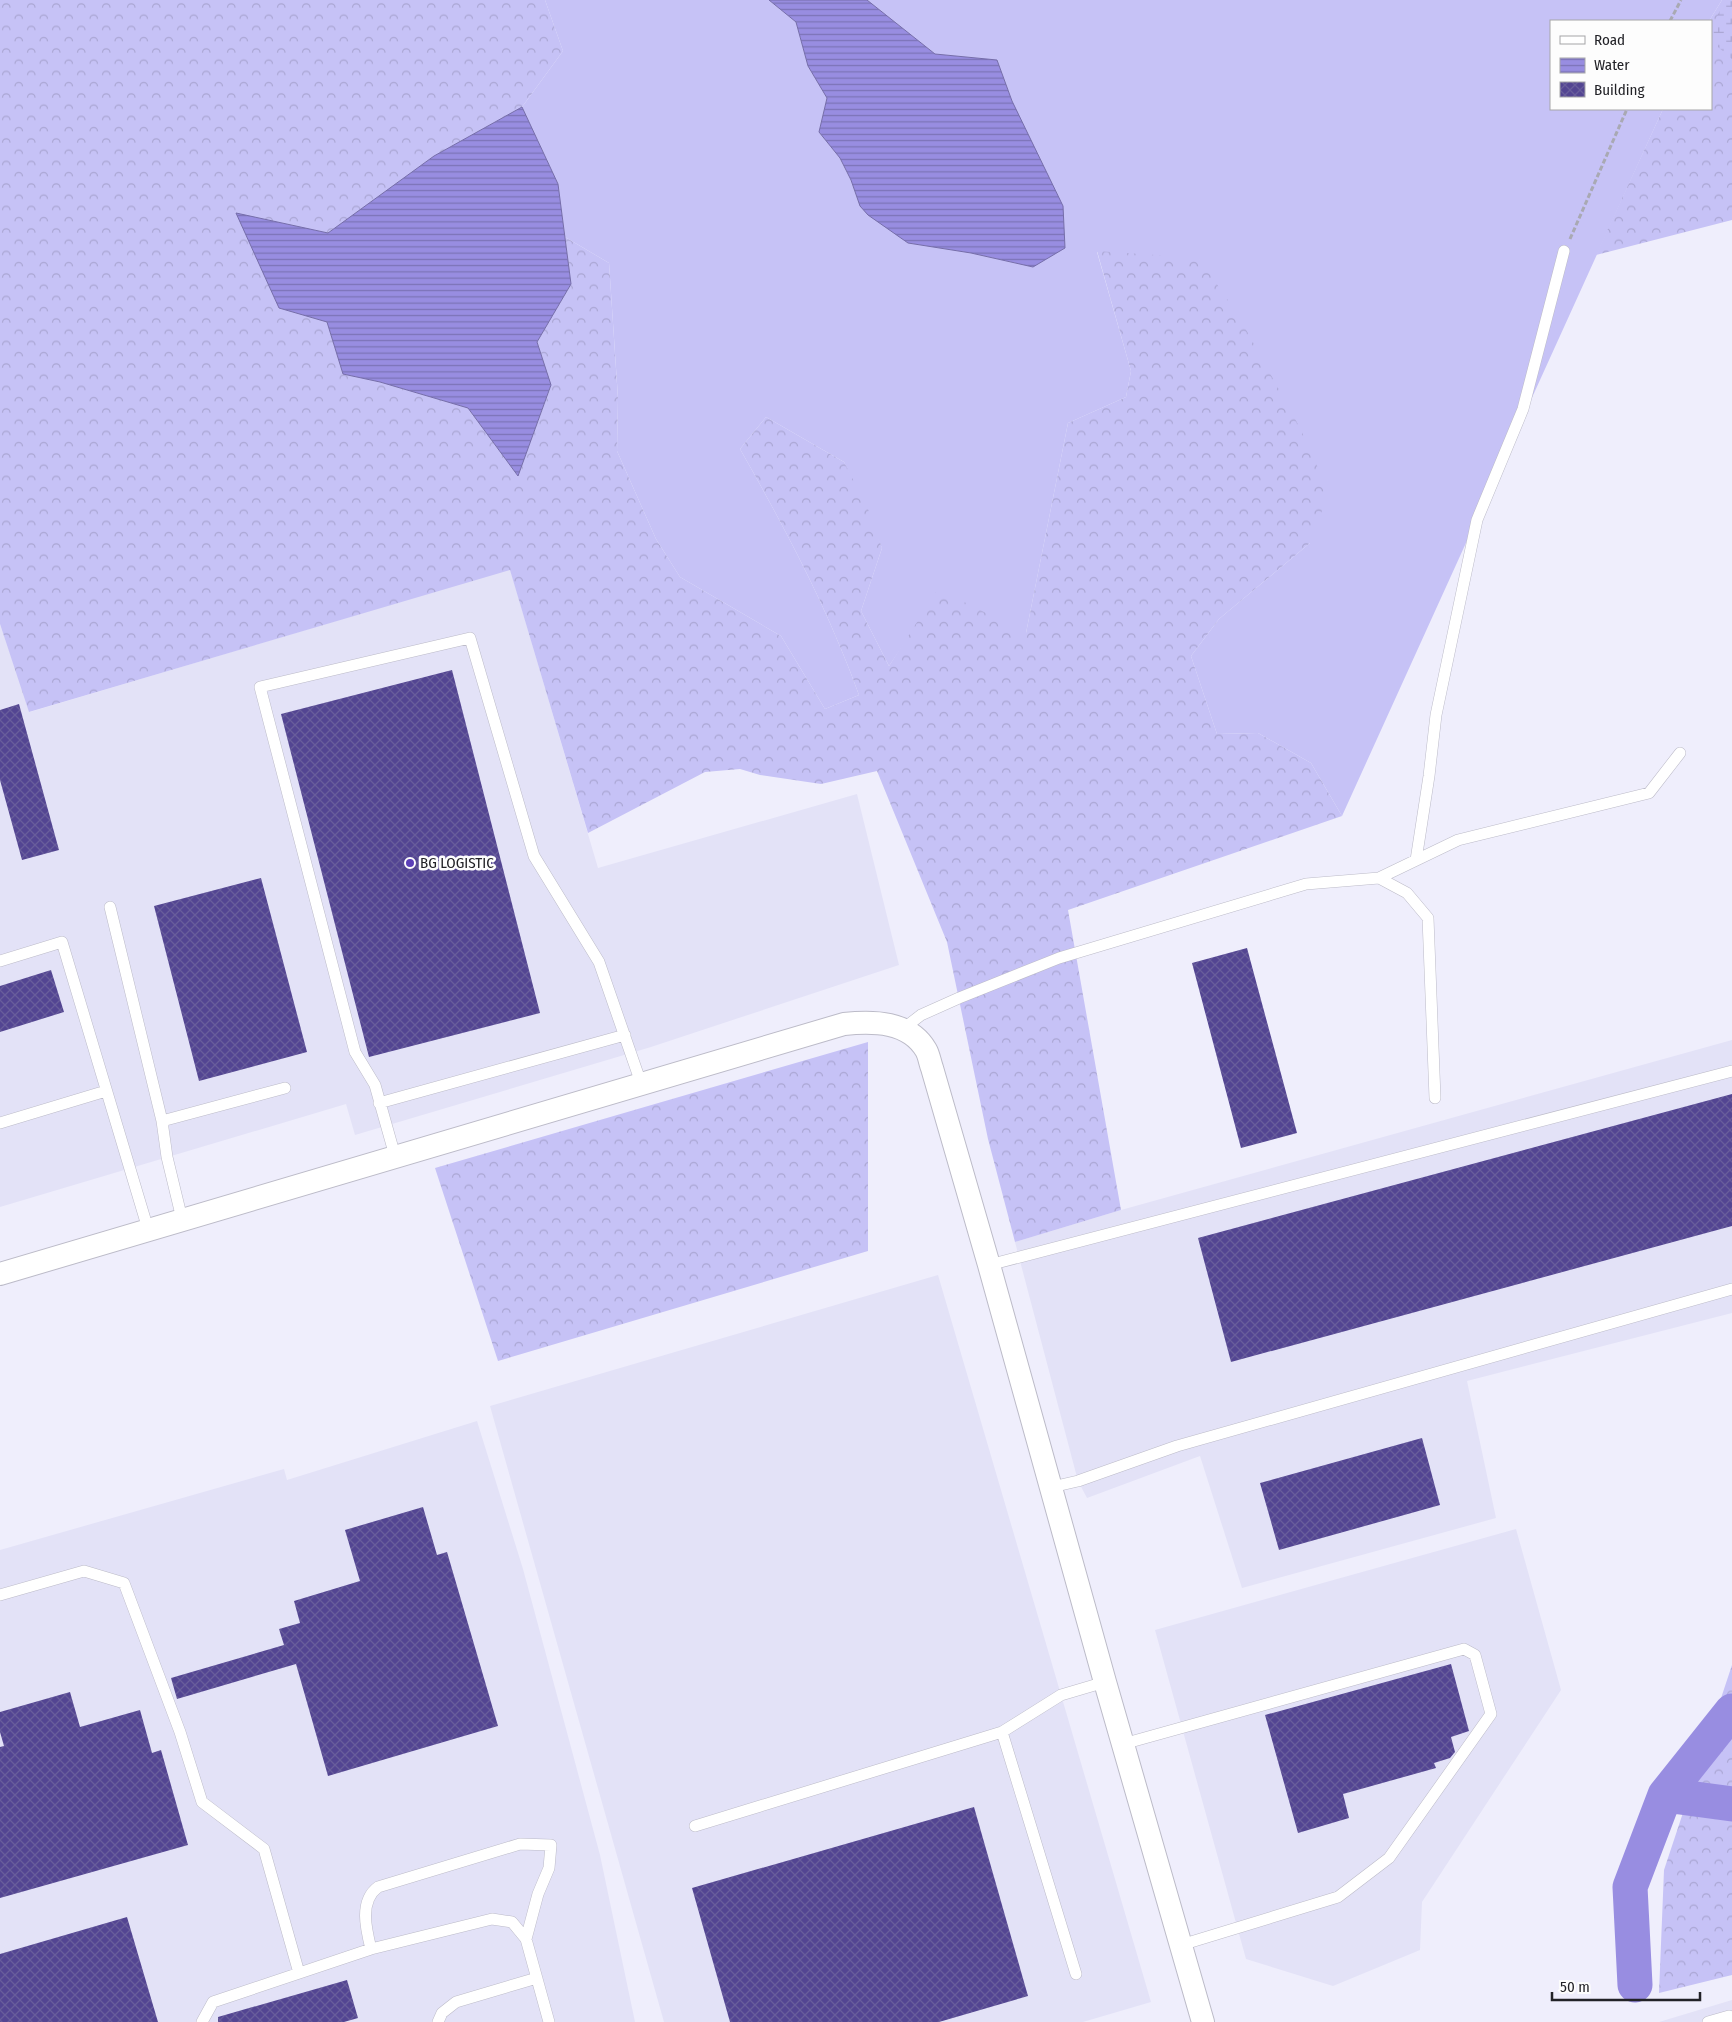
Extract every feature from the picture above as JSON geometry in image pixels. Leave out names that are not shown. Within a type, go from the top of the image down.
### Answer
[{"type":"street","points":[[0,1274],[844,1024],[871,1021],[890,1024],[903,1029],[914,1036],[926,1050],[1052,1487],[1122,1744],[1203,2022]]},
{"type":"lane","points":[[1416,860],[1436,715],[1477,520],[1523,409],[1564,251]]},
{"type":"lane","points":[[395,1156],[375,1085],[355,1052],[260,688],[470,638],[534,856],[599,962],[641,1083]]},
{"type":"lane","points":[[903,1029],[920,1015],[1059,958],[1306,884],[1379,878],[1458,840],[1649,792],[1680,753]]},
{"type":"lane","points":[[1379,878],[1407,893],[1428,918],[1435,1098]]},
{"type":"lane","points":[[110,907],[162,1121],[167,1157],[182,1219]]},
{"type":"lane","points":[[0,961],[62,942],[148,1229]]},
{"type":"lane","points":[[379,1103],[625,1035]]},
{"type":"lane","points":[[989,1265],[1732,1071]]},
{"type":"lane","points":[[162,1121],[285,1088]]},
{"type":"lane","points":[[0,1122],[106,1091]]},
{"type":"lane","points":[[1052,1487],[1078,1481],[1177,1446],[1732,1289]]},
{"type":"lane","points":[[0,1594],[84,1571],[124,1583],[180,1732],[202,1802],[264,1849],[299,1973]]},
{"type":"lane","points":[[1122,1744],[1464,1649],[1475,1655],[1491,1714],[1389,1858],[1338,1897],[1181,1945]]},
{"type":"lane","points":[[695,1826],[1002,1732],[1061,1695],[1105,1682]]},
{"type":"lane","points":[[1002,1732],[1076,1974]]},
{"type":"lane","points":[[371,1949],[365,1923],[368,1899],[371,1892],[378,1887],[520,1844],[551,1845],[549,1868],[538,1894],[526,1939]]},
{"type":"lane","points":[[202,2022],[213,2002],[371,1949],[492,1919],[512,1922],[526,1939],[549,2022]]},
{"type":"lane","points":[[438,2022],[442,2013],[456,2002],[537,1978]]},
{"type":"lane","points":[[1708,2022],[1729,2016],[1732,2017]]},
{"type":"path","points":[[1671,20],[1681,0]]},
{"type":"path","points":[[1564,251],[1627,110]]},
{"type":"shaded area","points":[[510,569],[598,868],[857,794],[899,965],[651,1047],[355,1135],[346,1104],[0,1207],[0,624],[30,712]]},
{"type":"shaded area","points":[[1732,1040],[1732,1313],[1467,1381],[1496,1518],[1242,1588],[1200,1456],[1087,1498],[1078,1481],[1015,1242],[1121,1210]]},
{"type":"shaded area","points":[[938,1275],[1151,2002],[1083,2022],[664,2022],[490,1406]]},
{"type":"shaded area","points":[[477,1421],[523,1569],[600,1855],[635,2022],[0,2022],[0,1550],[284,1469],[287,1480]]},
{"type":"shaded area","points":[[1516,1529],[1561,1690],[1422,1902],[1420,1950],[1333,1986],[1246,1959],[1155,1630]]},
{"type":"shaded area","points":[[1732,2000],[1732,2022],[1659,2022]]},
{"type":"green space","points":[[0,0],[545,0],[563,51],[522,107],[434,156],[328,233],[237,214],[279,308],[327,322],[343,374],[380,382],[468,408],[518,476],[551,386],[537,342],[571,284],[565,237],[609,263],[618,399],[617,451],[656,539],[680,577],[781,636],[825,709],[859,695],[820,600],[740,449],[766,417],[844,462],[868,509],[882,548],[861,611],[889,666],[938,589],[1026,633],[1068,423],[1126,397],[1131,371],[1097,251],[1199,258],[1238,315],[1300,428],[1329,492],[1310,543],[1219,619],[1191,656],[1217,734],[1258,733],[1311,763],[1342,816],[1068,910],[1121,1210],[1015,1242],[988,1139],[947,942],[877,771],[821,784],[760,775],[740,769],[705,772],[588,833],[510,570],[29,712],[0,624]]},
{"type":"green space","points":[[545,0],[769,0],[796,22],[808,66],[827,98],[819,132],[840,158],[851,180],[860,206],[908,243],[971,253],[1033,267],[1012,101],[997,60],[935,54],[867,0],[1722,0],[1710,20],[1550,20],[1550,110],[1663,110],[1342,816],[1311,763],[1258,733],[1217,734],[1191,656],[1219,619],[1310,543],[1199,259],[1097,252],[1131,371],[1126,397],[1068,423],[1026,633],[910,635],[889,666],[861,611],[882,548],[844,462],[766,417],[740,449],[820,600],[859,695],[825,709],[781,636],[680,577],[656,539],[617,451],[618,398],[609,263],[565,237],[558,184],[522,107],[563,51]]},
{"type":"green space","points":[[1722,0],[1732,0],[1732,220],[1596,255],[1663,110],[1712,110],[1712,20],[1710,20]]},
{"type":"green space","points":[[1725,0],[1732,0],[1732,59],[1712,42],[1716,19]]},
{"type":"green space","points":[[868,1042],[868,1251],[498,1361],[435,1168]]},
{"type":"green space","points":[[1732,1665],[1732,1975],[1659,1993],[1664,1870]]},
{"type":"water","points":[[769,0],[867,0],[935,54],[997,60],[1012,101],[1063,206],[1065,248],[1033,267],[971,253],[908,243],[868,215],[860,206],[851,180],[840,158],[819,132],[827,98],[808,66],[796,22]]},
{"type":"water","points":[[522,107],[558,184],[571,284],[537,342],[551,385],[518,476],[468,408],[380,382],[343,374],[327,322],[279,308],[236,213],[328,233],[434,156]]},
{"type":"building","name":"BG LOGISTIC","points":[[452,670],[540,1013],[369,1057],[281,714]]},
{"type":"building","points":[[19,704],[59,850],[22,860],[0,780],[0,710]]},
{"type":"building","points":[[261,878],[307,1052],[199,1081],[154,906]]},
{"type":"building","points":[[1247,948],[1297,1133],[1241,1148],[1192,963]]},
{"type":"building","points":[[51,970],[64,1012],[0,1032],[0,986]]},
{"type":"building","points":[[1732,1094],[1732,1226],[1231,1362],[1198,1238]]},
{"type":"building","points":[[1422,1438],[1440,1505],[1279,1550],[1260,1483]]},
{"type":"building","points":[[423,1507],[437,1555],[447,1552],[498,1726],[328,1776],[296,1664],[177,1699],[171,1678],[284,1645],[279,1629],[300,1623],[294,1601],[360,1581],[345,1530]]},
{"type":"building","points":[[1451,1664],[1469,1731],[1451,1737],[1455,1752],[1450,1758],[1434,1763],[1436,1768],[1343,1794],[1349,1818],[1298,1833],[1265,1715]]},
{"type":"building","points":[[70,1692],[80,1727],[140,1710],[152,1753],[161,1750],[188,1845],[0,1898],[0,1747],[4,1746],[0,1732],[0,1712]]},
{"type":"building","points":[[974,1807],[1028,1996],[939,2022],[730,2022],[692,1888]]},
{"type":"building","points":[[127,1917],[158,2022],[0,2022],[0,1954]]},
{"type":"building","points":[[347,1980],[358,2018],[344,2022],[218,2022],[218,2017]]},
{"type":"waterway","points":[[1732,1711],[1665,1795],[1732,1804]]},
{"type":"waterway","points":[[1635,1985],[1630,1887],[1665,1795]]},
{"type":"place","name":"BG LOGISTIC","points":[[410,863]]}]
